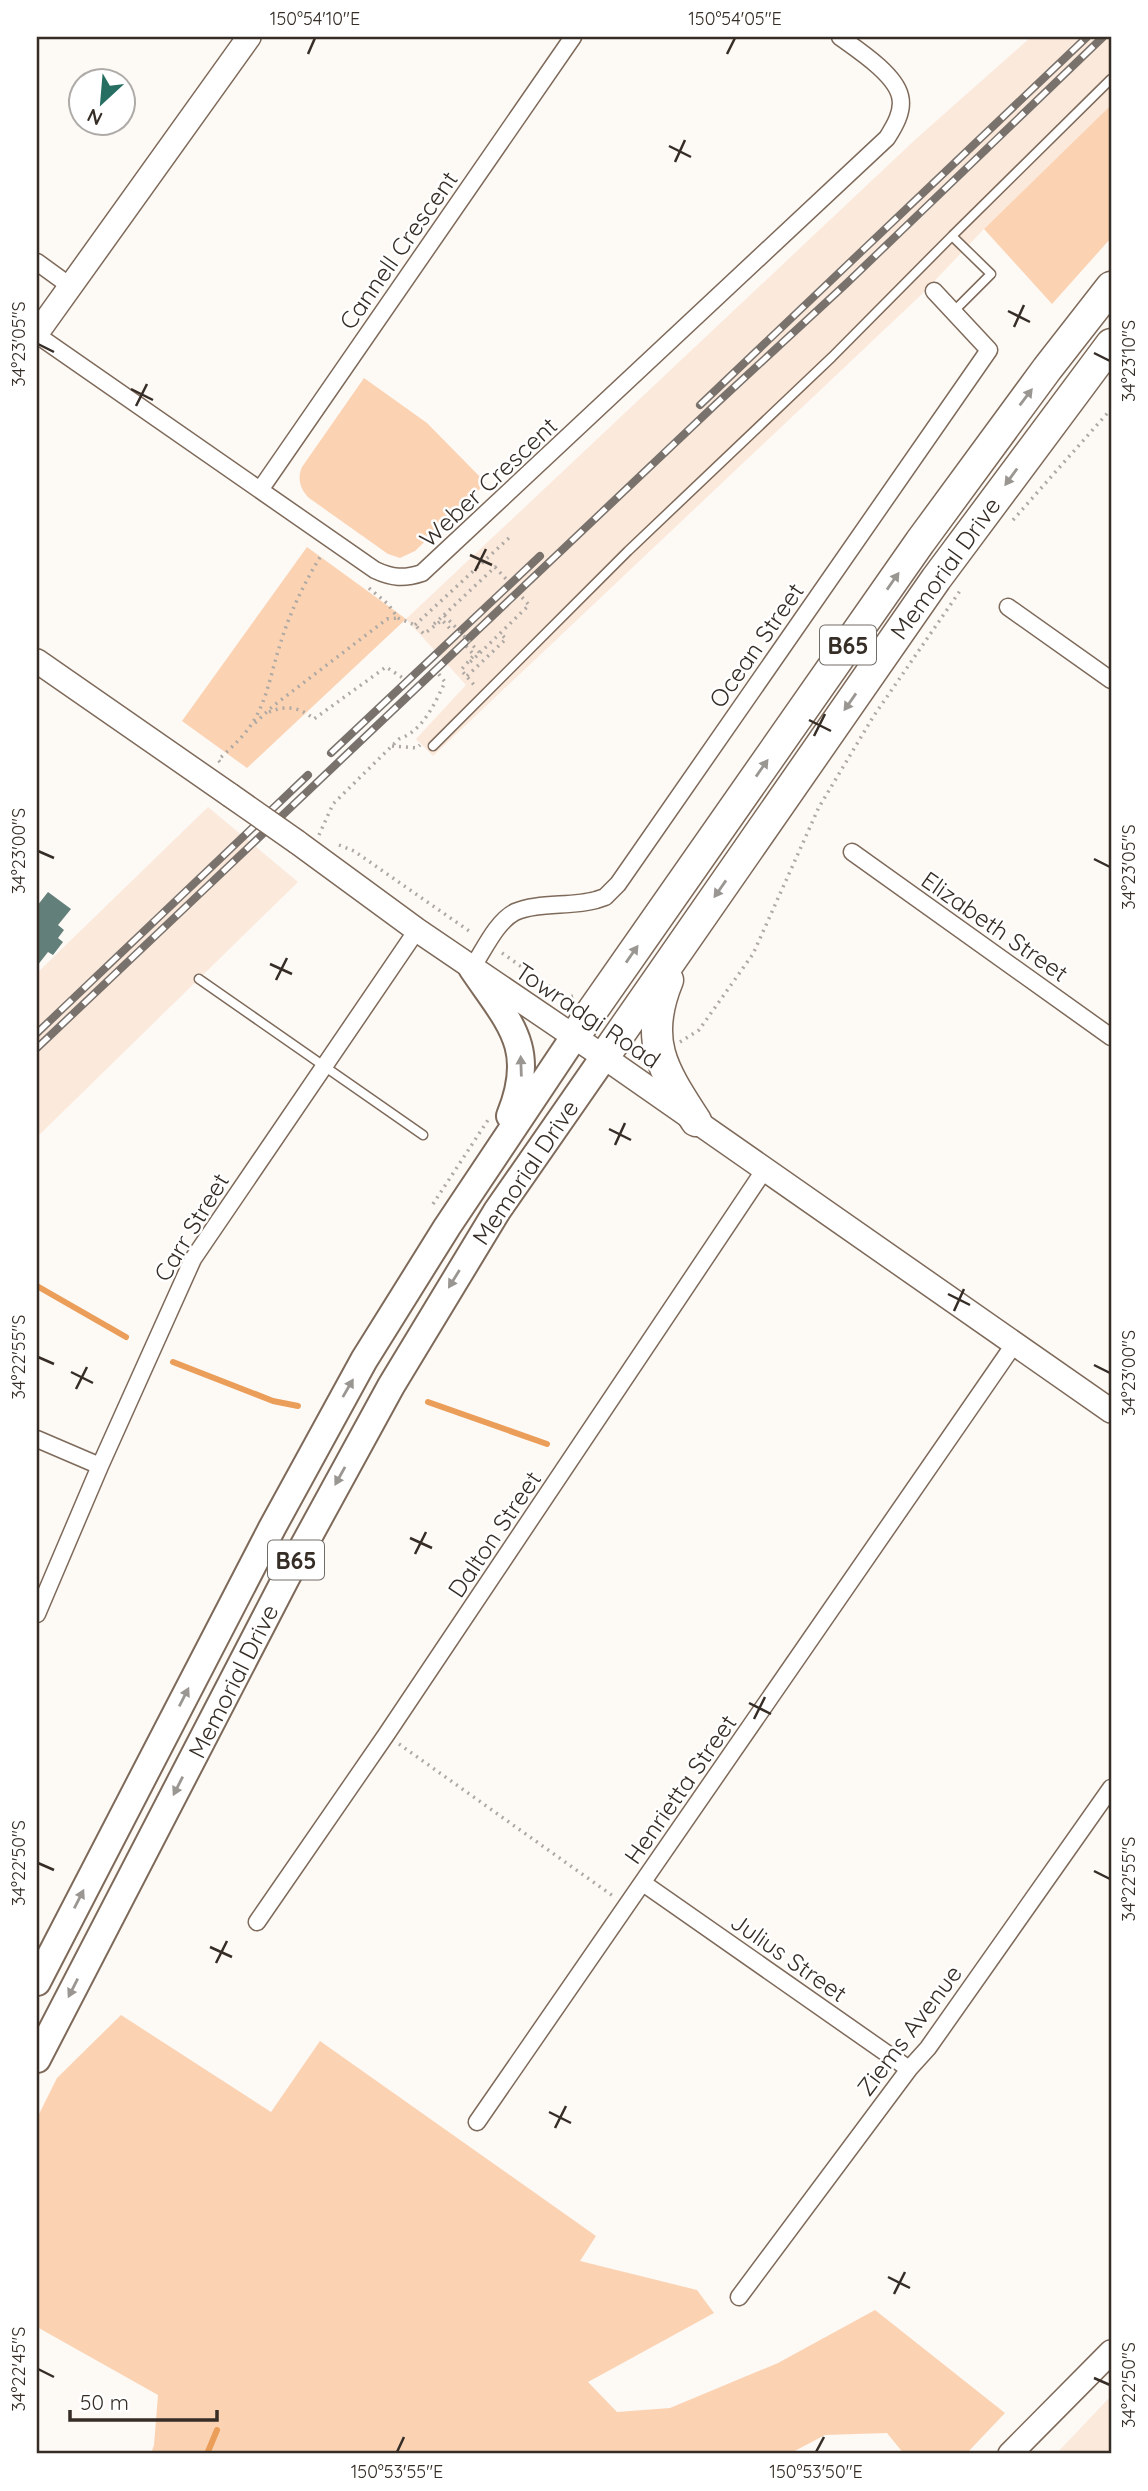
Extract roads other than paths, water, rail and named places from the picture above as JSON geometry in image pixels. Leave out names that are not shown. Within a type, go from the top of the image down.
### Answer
[{"type":"highway","name":"Memorial Drive","points":[[574,1037],[920,542],[1046,369],[1111,287]]},
{"type":"highway","name":"Memorial Drive","points":[[604,1057],[944,569],[1111,344]]},
{"type":"highway","points":[[694,926],[664,991],[655,1029],[664,1071],[696,1121]]},
{"type":"main road","points":[[37,334],[241,39]]},
{"type":"main road","name":"Towradgi Road","points":[[37,661],[230,795],[308,840],[417,930],[604,1057],[1111,1411]]},
{"type":"main road","points":[[472,968],[514,1032],[523,1066],[518,1096],[482,1174]]},
{"type":"main road","name":"Memorial Drive","points":[[37,1982],[324,1431],[390,1318],[574,1037]]},
{"type":"main road","name":"Memorial Drive","points":[[37,2059],[279,1591],[391,1386],[497,1212],[604,1057]]},
{"type":"main road","points":[[1010,2454],[1111,2352]]},
{"type":"street","name":"Cannell Crescent","points":[[260,490],[573,37]]},
{"type":"street","name":"Weber Crescent","points":[[37,334],[375,570],[387,576],[410,577],[422,573],[876,150],[894,126],[900,110],[900,96],[880,68],[840,37]]},
{"type":"street","points":[[37,262],[70,286]]},
{"type":"street","name":"Ocean Street","points":[[472,968],[499,928],[514,913],[596,900],[605,897],[618,884],[989,350],[934,291]]},
{"type":"street","points":[[1008,607],[1111,680]]},
{"type":"street","name":"Elizabeth Street","points":[[852,852],[1111,1037]]},
{"type":"street","name":"Carr Street","points":[[37,1614],[193,1259],[417,930]]},
{"type":"street","name":"Dalton Street","points":[[257,1922],[386,1735],[765,1169]]},
{"type":"street","name":"Henrietta Street","points":[[477,2122],[1015,1343]]},
{"type":"street","points":[[37,1438],[100,1466]]},
{"type":"street","name":"Ziems Avenue","points":[[739,2297],[909,2069],[928,2048],[1106,1805],[1111,1788]]},
{"type":"street","name":"Julius Street","points":[[643,1883],[909,2069]]},
{"type":"lane","points":[[433,746],[628,551],[832,357],[1111,79]]},
{"type":"lane","points":[[952,236],[990,274],[953,312]]},
{"type":"lane","points":[[199,979],[423,1135]]},
{"type":"waterway","points":[[37,1286],[126,1337]]},
{"type":"waterway","points":[[173,1362],[273,1401],[298,1406]]},
{"type":"waterway","points":[[428,1402],[547,1444]]},
{"type":"waterway","points":[[207,2454],[217,2430]]},
{"type":"railway","points":[[700,405],[1087,37]]},
{"type":"railway","points":[[37,1048],[847,283],[1103,37]]},
{"type":"railway","points":[[331,753],[540,556]]},
{"type":"railway","points":[[37,1033],[308,775]]}]
